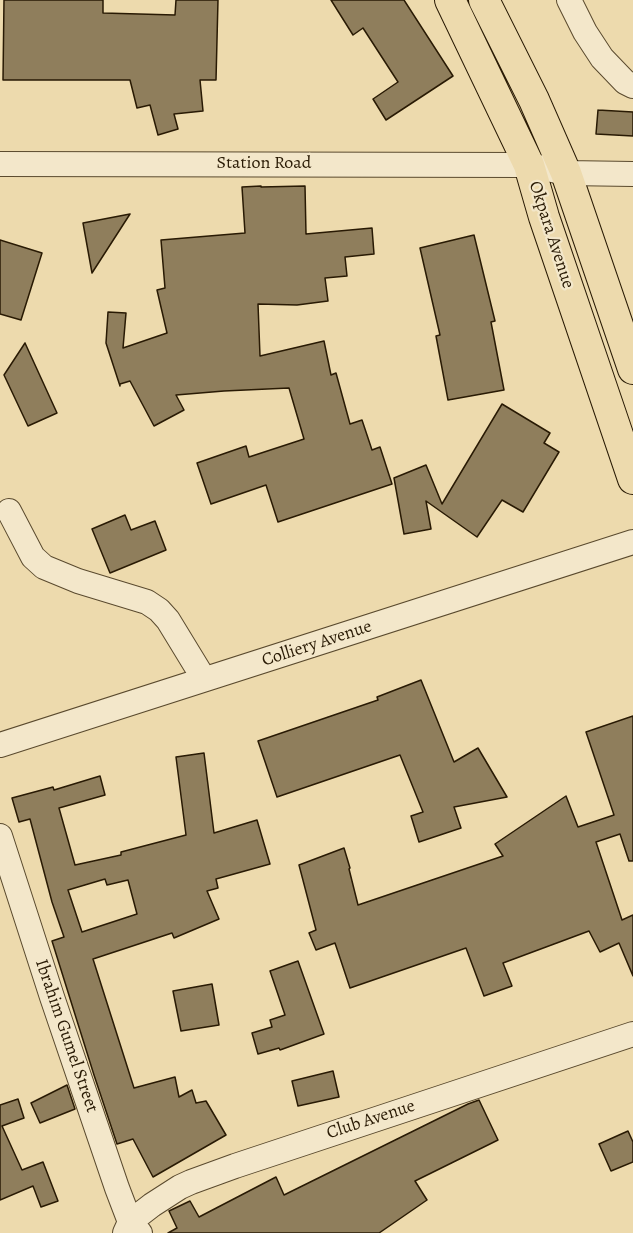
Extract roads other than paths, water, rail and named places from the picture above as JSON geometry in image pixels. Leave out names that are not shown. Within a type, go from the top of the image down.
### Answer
[{"type":"main road","name":"Okpara Avenue","points":[[450,0],[529,165],[633,479]]},
{"type":"main road","name":"Okpara Avenue","points":[[484,0],[534,100],[566,173],[633,369]]},
{"type":"street","points":[[569,0],[585,32],[603,58],[625,82],[633,86]]},
{"type":"street","name":"Station Road","points":[[0,164],[529,165],[566,173],[633,174]]},
{"type":"street","points":[[9,511],[33,557],[44,567],[78,581],[147,602],[159,610],[168,620],[204,679]]},
{"type":"street","name":"Colliery Avenue","points":[[0,745],[633,542]]},
{"type":"street","name":"Ibrahim Gumel Street","points":[[0,836],[52,997],[132,1229]]},
{"type":"street","name":"Club Avenue","points":[[132,1229],[162,1198],[191,1182],[633,1034]]}]
